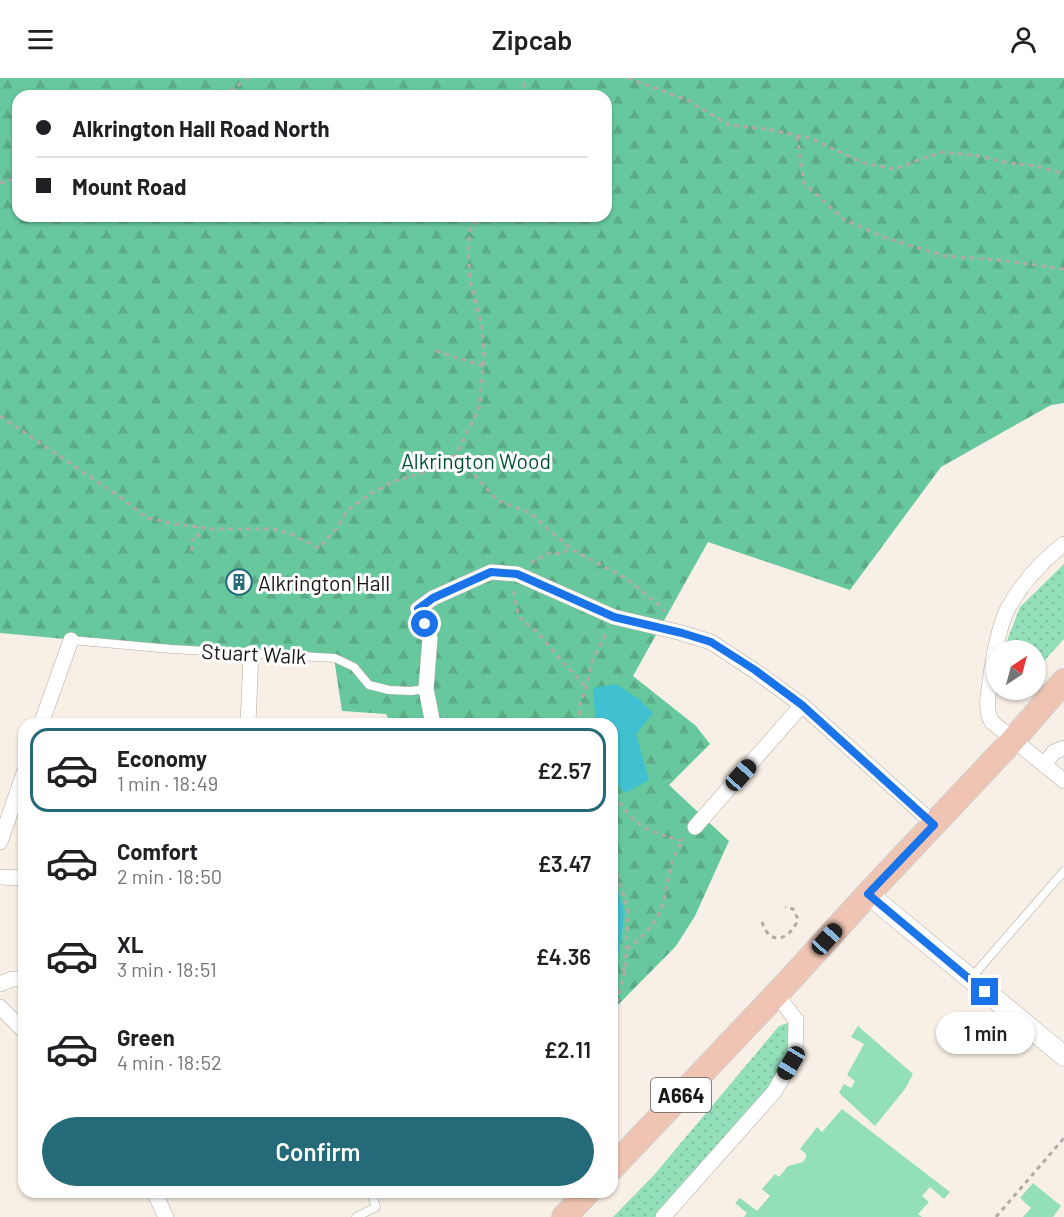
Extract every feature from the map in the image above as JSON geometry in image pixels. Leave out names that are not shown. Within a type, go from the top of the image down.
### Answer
[{"type":"main road","points":[[934,825],[1062,683]]},
{"type":"main road","name":"A664","points":[[618,1161],[777,995],[934,825]]},
{"type":"main road","points":[[564,1217],[582,1198]]},
{"type":"street","points":[[1064,544],[1035,571],[1018,592],[1007,611],[1000,629],[988,696],[988,716],[992,722],[1064,781]]},
{"type":"street","points":[[432,718],[426,689],[430,638],[418,609],[433,598],[491,572],[517,574],[614,617],[711,642],[755,670],[802,705],[934,825]]},
{"type":"street","points":[[43,718],[70,640]]},
{"type":"street","points":[[248,718],[251,653]]},
{"type":"street","points":[[695,826],[802,705]]},
{"type":"street","points":[[1044,765],[1054,752],[1064,748]]},
{"type":"street","points":[[0,842],[18,790]]},
{"type":"street","points":[[0,877],[18,878]]},
{"type":"street","points":[[868,894],[1064,1056]]},
{"type":"street","points":[[0,984],[18,979]]},
{"type":"street","points":[[663,1217],[774,1092],[795,1056],[796,1020],[777,995]]},
{"type":"street","points":[[0,1007],[18,1025]]},
{"type":"street","points":[[157,1198],[166,1217]]},
{"type":"lane","name":"Stuart Walk","points":[[70,640],[171,649],[334,658],[354,667],[369,685],[389,690],[426,689]]},
{"type":"lane","points":[[970,979],[1064,871]]},
{"type":"lane","points":[[356,1217],[376,1207],[373,1198]]},
{"type":"path","points":[[231,90],[248,78]]},
{"type":"path","points":[[628,78],[687,100],[729,125],[766,129],[810,138],[864,163],[895,169],[943,152],[980,156],[1008,164],[1037,166],[1064,174]]},
{"type":"path","points":[[797,136],[804,183],[843,219],[886,238],[945,256],[1064,269]]},
{"type":"path","points":[[0,416],[147,518],[213,529],[273,529],[291,534],[319,548],[330,537],[346,511],[370,494],[394,481],[422,473],[456,455],[479,407],[484,356],[482,327],[470,280],[468,252],[470,230],[476,222]]},
{"type":"path","points":[[436,351],[483,366]]},
{"type":"path","points":[[456,455],[497,500],[530,513],[571,549],[627,579],[658,604]]},
{"type":"path","points":[[192,550],[192,540],[198,538],[198,527]]},
{"type":"path","points":[[571,549],[558,554],[551,552],[519,569],[514,584],[514,598],[519,617],[538,633],[586,687]]},
{"type":"path","points":[[580,718],[579,708],[592,661],[614,617]]},
{"type":"path","points":[[618,802],[633,820],[658,834],[682,842],[671,864],[662,907],[654,924],[627,949]]},
{"type":"path","points":[[618,877],[628,911],[626,970],[618,1000]]},
{"type":"path","points":[[762,922],[765,930],[772,937],[779,939],[785,937],[793,930],[798,919],[793,909],[784,907]]},
{"type":"path","points":[[618,969],[626,970]]},
{"type":"path","points":[[996,1217],[1064,1138]]},
{"type":"green space","name":"Alkrington Wood","points":[[0,78],[1064,78],[1064,403],[1051,405],[941,467],[850,590],[708,542],[633,676],[696,726],[710,744],[669,785],[729,841],[695,916],[676,946],[618,1005],[618,718],[388,718],[386,714],[342,711],[334,658],[141,646],[0,633]]},
{"type":"green space","points":[[1064,564],[1064,639],[1046,659],[1046,640],[1007,640],[1020,607]]},
{"type":"green space","points":[[796,1020],[795,1056],[662,1217],[613,1217],[654,1175],[779,1026]]},
{"type":"green space","points":[[858,1026],[913,1074],[905,1089],[875,1126],[839,1093],[844,1084],[851,1088],[855,1081],[847,1075],[864,1044],[851,1037]]},
{"type":"green space","points":[[842,1109],[950,1192],[944,1199],[930,1187],[922,1196],[929,1202],[918,1214],[922,1217],[744,1217],[747,1213],[735,1203],[740,1198],[757,1211],[770,1196],[762,1189],[775,1174],[779,1177],[788,1166],[803,1162],[806,1154],[800,1149],[817,1127],[822,1132]]},
{"type":"green space","points":[[1033,1183],[1061,1206],[1053,1217],[1023,1217],[1031,1208],[1020,1198]]},
{"type":"water","points":[[616,684],[639,699],[653,713],[636,734],[649,780],[625,793],[618,785],[618,718],[596,718],[593,688]]},
{"type":"water","points":[[618,891],[625,912],[618,958]]},
{"type":"place","name":"Alkrington Hall","points":[[239,582]]},
{"type":"route","points":[[425,624],[418,609],[433,598],[491,572],[517,574],[614,617],[711,642],[755,670],[802,705],[934,825],[868,894],[985,992]]}]
